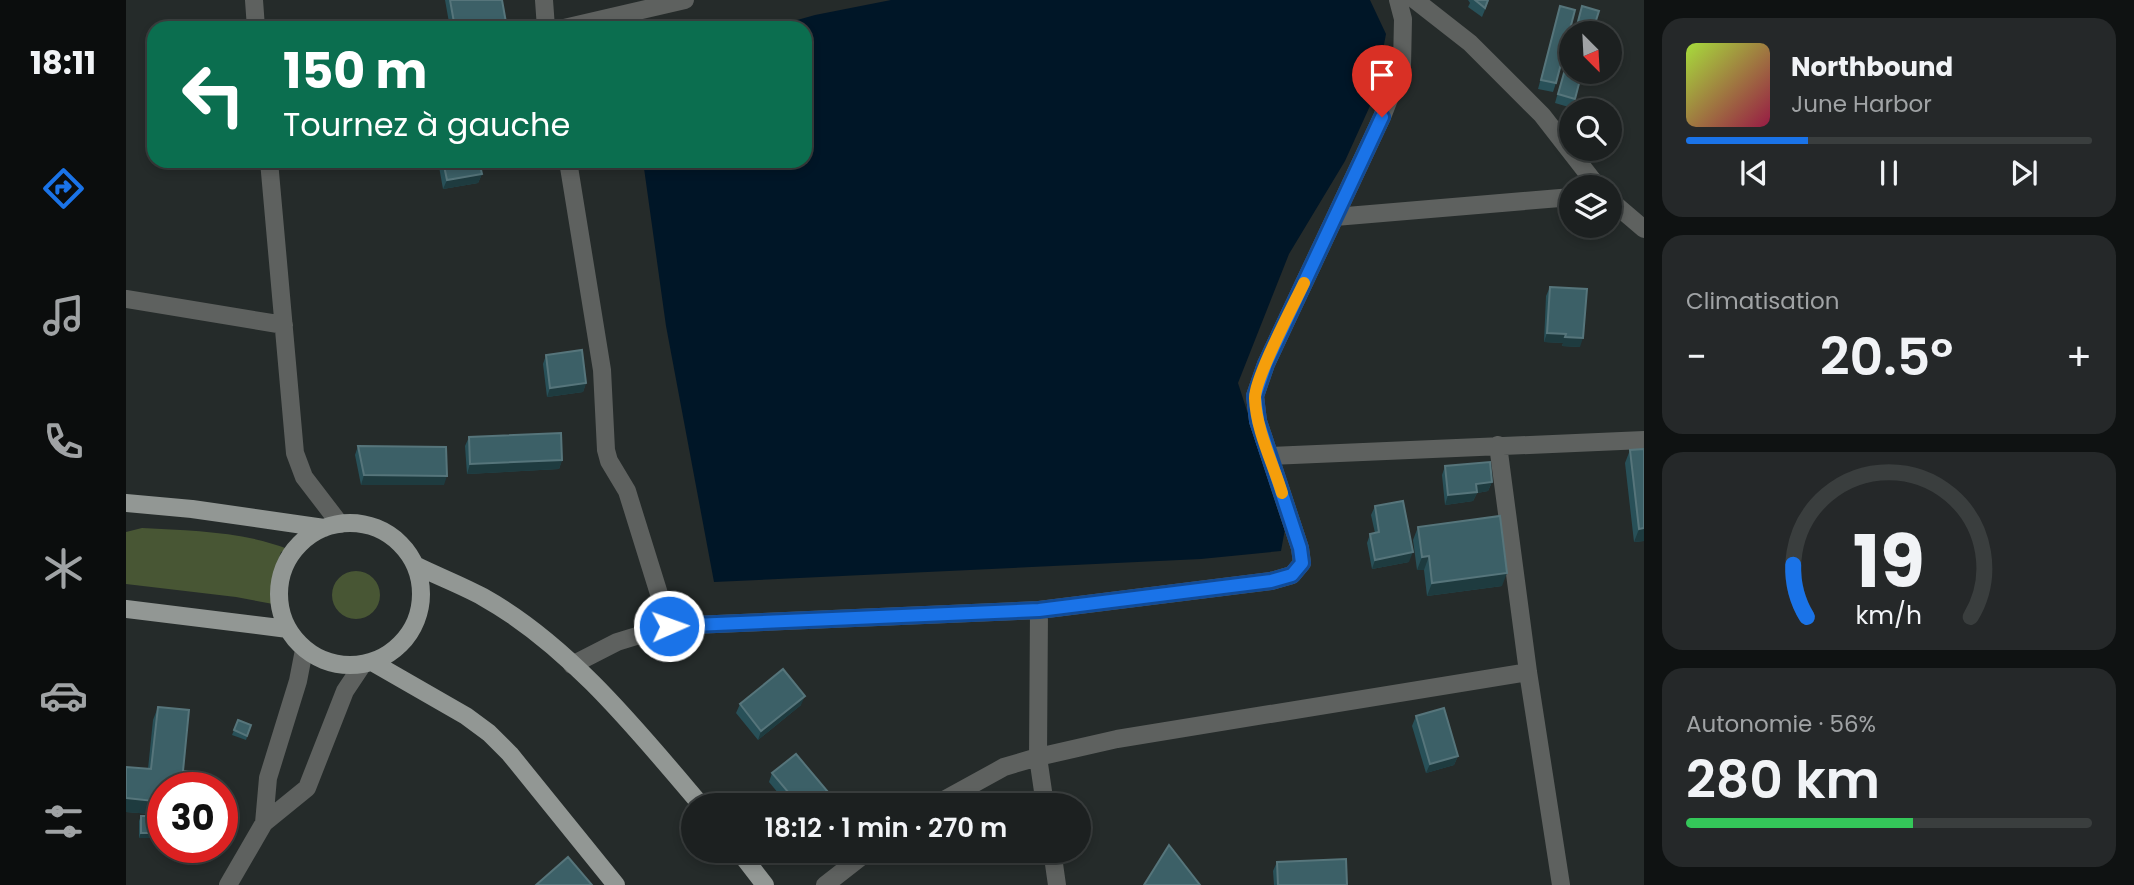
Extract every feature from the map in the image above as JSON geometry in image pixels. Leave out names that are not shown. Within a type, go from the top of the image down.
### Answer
[{"type":"main road","points":[[126,503],[332,526],[363,524],[384,532],[402,546],[415,565],[421,588],[419,611],[410,633],[393,650],[368,663],[332,663],[304,650],[288,629],[279,601],[280,578],[289,557],[304,540],[332,526]]},
{"type":"main road","points":[[415,565],[483,597],[529,628],[572,665],[635,728],[691,793]]},
{"type":"main road","points":[[126,609],[288,629]]},
{"type":"main road","points":[[368,663],[466,716],[489,733],[510,754],[616,885]]},
{"type":"main road","points":[[748,863],[765,885]]},
{"type":"street","points":[[254,0],[256,21]]},
{"type":"street","points":[[544,0],[546,21]]},
{"type":"street","points":[[594,21],[685,0]]},
{"type":"street","points":[[572,665],[617,642],[669,626],[1039,610],[1271,581],[1292,575],[1302,563],[1300,548],[1258,421],[1255,396],[1266,364],[1382,117],[1402,66],[1403,19],[1398,0]]},
{"type":"street","points":[[1415,0],[1470,43],[1542,116],[1589,175]]},
{"type":"street","points":[[270,168],[295,453],[298,466],[332,526]]},
{"type":"street","points":[[569,168],[602,370],[606,450],[609,461],[627,491],[669,626]]},
{"type":"street","points":[[1335,217],[1559,198]]},
{"type":"street","points":[[1622,210],[1644,229]]},
{"type":"street","points":[[126,299],[284,326]]},
{"type":"street","points":[[1270,456],[1644,440]]},
{"type":"street","points":[[1498,445],[1528,672],[1561,885]]},
{"type":"street","points":[[1039,610],[1038,757],[1043,793]]},
{"type":"street","points":[[264,823],[268,778],[298,681],[304,650]]},
{"type":"street","points":[[228,885],[264,823],[307,788],[345,691],[368,663]]},
{"type":"street","points":[[957,793],[1004,767],[1117,739],[1528,672]]},
{"type":"street","points":[[825,885],[853,863]]},
{"type":"street","points":[[1054,863],[1057,885]]},
{"type":"green space","points":[[142,528],[234,535],[288,549],[281,552],[272,578],[273,604],[126,584],[126,532]]},
{"type":"green space","points":[[356,571],[373,578],[380,595],[373,612],[356,619],[339,612],[332,595],[339,578]]},
{"type":"water","points":[[891,0],[1370,0],[1386,34],[1374,97],[1345,161],[1289,254],[1238,383],[1285,529],[1281,551],[1201,559],[714,582],[666,326],[644,168],[812,168],[812,21],[794,21]]},
{"type":"building","points":[[450,0],[502,0],[506,21],[454,21]]},
{"type":"building","points":[[1475,0],[1488,0],[1485,8]]},
{"type":"building","points":[[1560,6],[1575,10],[1572,21],[1559,21],[1559,71],[1556,83],[1541,80]]},
{"type":"building","points":[[1582,6],[1599,11],[1596,21],[1578,21]]},
{"type":"building","points":[[1561,84],[1579,84],[1575,98],[1558,94]]},
{"type":"building","points":[[444,168],[481,168],[482,174],[447,180]]},
{"type":"building","points":[[1550,287],[1587,289],[1583,338],[1547,333]]},
{"type":"building","points":[[582,350],[586,383],[550,388],[546,355]]},
{"type":"building","points":[[561,433],[562,460],[470,464],[469,437]]},
{"type":"building","points":[[358,446],[446,447],[447,476],[364,475]]},
{"type":"building","points":[[1644,449],[1644,528],[1639,529],[1630,450]]},
{"type":"building","points":[[1490,462],[1492,482],[1476,484],[1477,492],[1448,495],[1445,466]]},
{"type":"building","points":[[1403,501],[1413,552],[1375,560],[1370,534],[1379,532],[1375,506]]},
{"type":"building","points":[[1500,516],[1507,573],[1432,583],[1429,556],[1422,557],[1418,527]]},
{"type":"building","points":[[783,669],[805,696],[761,731],[740,704]]},
{"type":"building","points":[[158,707],[189,710],[183,771],[193,772],[147,772],[147,800],[126,798],[126,767],[151,769]]},
{"type":"building","points":[[1444,708],[1458,756],[1430,764],[1416,716]]},
{"type":"building","points":[[238,720],[251,725],[247,736],[234,730]]},
{"type":"building","points":[[796,754],[829,793],[789,793],[772,773]]},
{"type":"building","points":[[141,816],[147,816],[147,833],[141,833]]},
{"type":"building","points":[[1169,845],[1200,885],[1144,885]]},
{"type":"building","points":[[568,857],[592,885],[536,885]]},
{"type":"building","points":[[1346,859],[1347,885],[1278,885],[1277,862]]},
{"type":"slow traffic","points":[[1282,493],[1258,421],[1255,396],[1266,364],[1304,283]]},
{"type":"route","points":[[669,626],[1039,610],[1271,581],[1292,575],[1302,563],[1300,548],[1258,421],[1255,396],[1266,364],[1382,117]]}]
